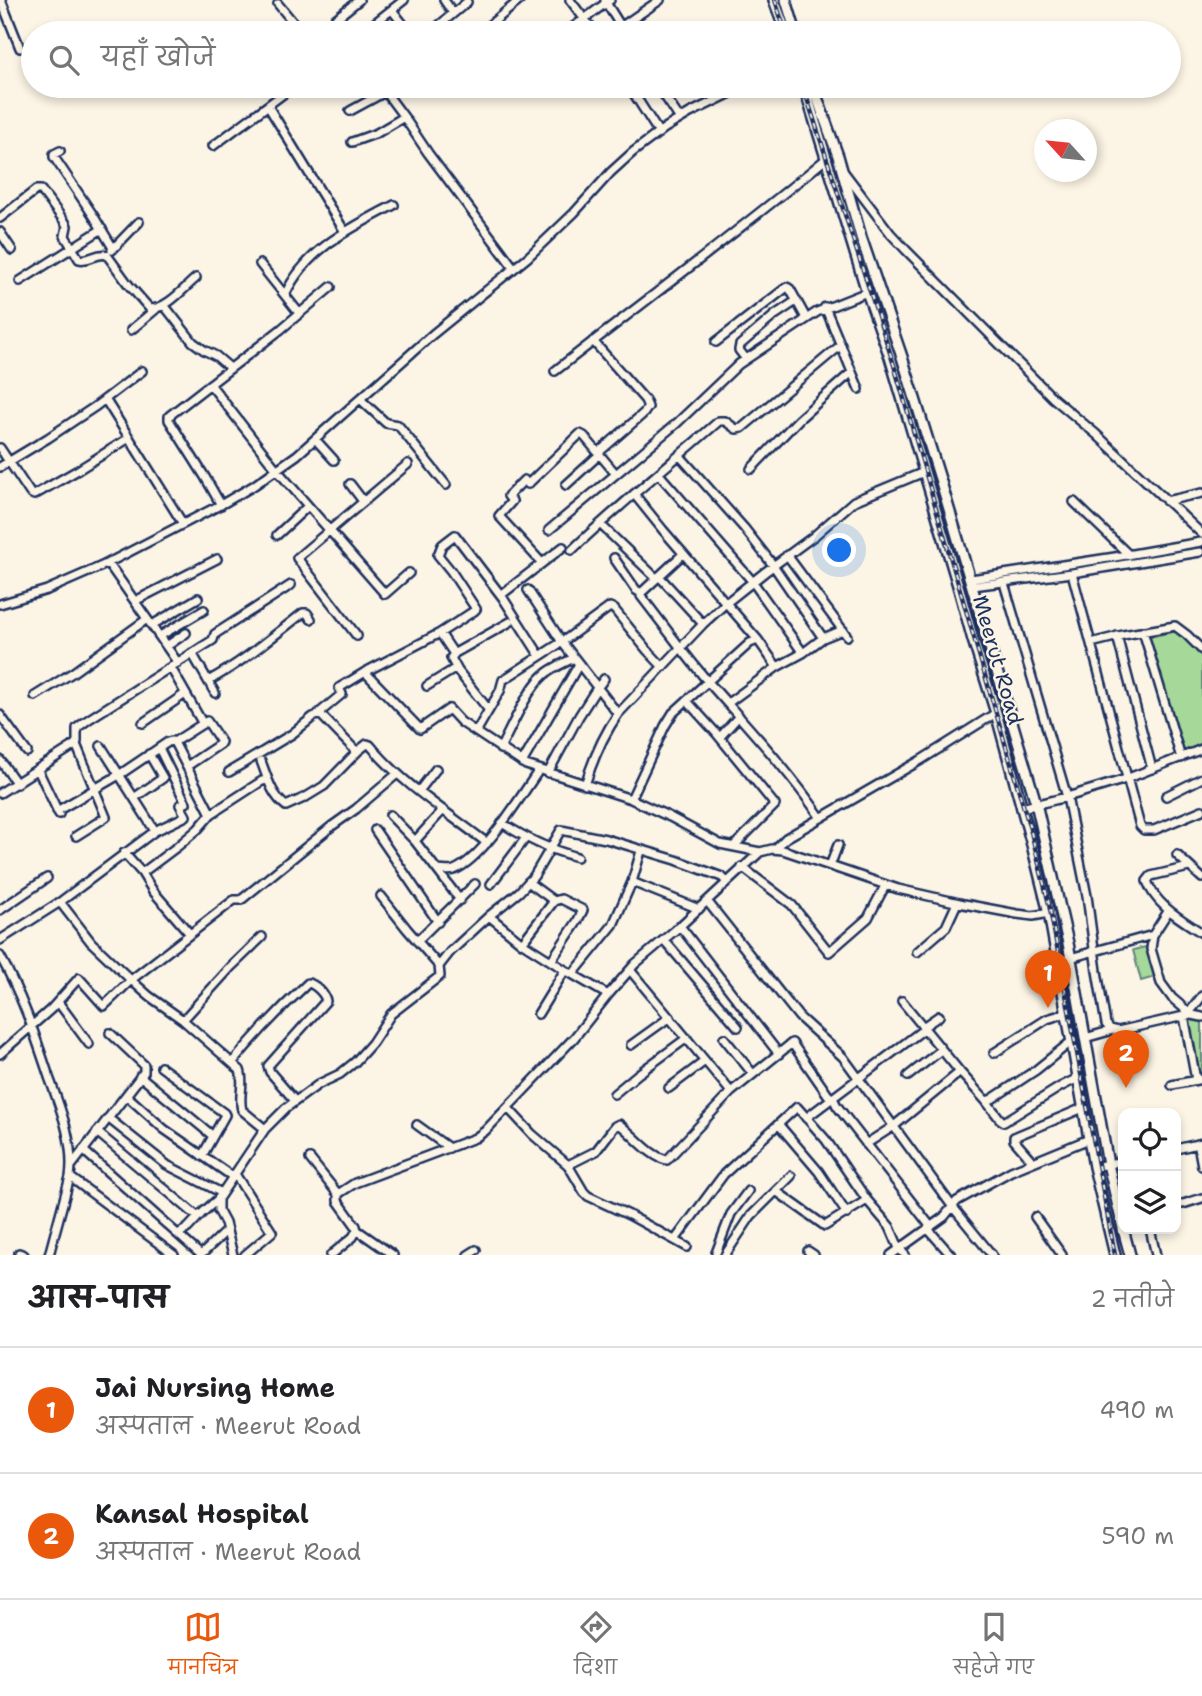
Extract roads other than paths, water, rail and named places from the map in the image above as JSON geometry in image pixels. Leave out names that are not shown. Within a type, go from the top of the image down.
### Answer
[{"type":"main road","points":[[775,0],[782,21]]},
{"type":"main road","points":[[786,0],[792,21]]},
{"type":"main road","name":"Meerut Road","points":[[808,98],[867,292],[890,357],[996,713],[1021,807],[1049,913],[1094,1167],[1115,1255]]},
{"type":"main road","name":"Meerut Road","points":[[817,98],[972,582],[1036,803],[1070,958],[1118,1207]]},
{"type":"main road","points":[[958,585],[972,582]]},
{"type":"main road","name":"Meerut Road","points":[[1125,1234],[1130,1255]]},
{"type":"street","points":[[1,0],[20,48]]},
{"type":"street","points":[[334,21],[359,0]]},
{"type":"street","points":[[378,21],[404,0]]},
{"type":"street","points":[[444,0],[453,13]]},
{"type":"street","points":[[495,21],[520,0]]},
{"type":"street","points":[[570,0],[585,19]]},
{"type":"street","points":[[634,21],[660,0]]},
{"type":"street","points":[[582,21],[606,1],[618,21]]},
{"type":"street","points":[[445,21],[467,2]]},
{"type":"street","points":[[278,4],[292,21]]},
{"type":"street","points":[[392,10],[401,21]]},
{"type":"street","points":[[213,146],[278,98]]},
{"type":"street","points":[[350,111],[370,98]]},
{"type":"street","points":[[390,98],[514,268]]},
{"type":"street","points":[[637,98],[659,133]]},
{"type":"street","points":[[666,98],[680,119]]},
{"type":"street","points":[[0,604],[47,590],[108,563],[221,505],[277,470],[433,334],[514,268],[572,215],[633,152],[680,119],[718,98]]},
{"type":"street","points":[[268,106],[345,232]]},
{"type":"street","points":[[352,142],[377,133],[404,117]]},
{"type":"street","points":[[60,151],[54,154],[54,157],[113,248]]},
{"type":"street","points":[[555,371],[827,159]]},
{"type":"street","points":[[841,167],[906,250],[1053,398],[1096,433],[1202,539],[1201,553],[1004,583],[993,580]]},
{"type":"street","points":[[0,218],[37,190],[41,190],[65,222],[65,236],[81,260],[98,254],[107,255],[147,306],[152,309],[160,307]]},
{"type":"street","points":[[285,295],[290,282],[309,259],[345,232],[394,205]]},
{"type":"street","points":[[107,255],[139,222]]},
{"type":"street","points":[[20,281],[102,229]]},
{"type":"street","points":[[0,232],[12,250]]},
{"type":"street","points":[[260,264],[299,313]]},
{"type":"street","points":[[131,330],[196,278]]},
{"type":"street","points":[[221,505],[168,418],[170,414],[331,287]]},
{"type":"street","points":[[716,342],[785,288],[789,288],[806,318]]},
{"type":"street","points":[[549,530],[677,423],[739,364],[825,307],[867,292]]},
{"type":"street","points":[[746,359],[739,350],[740,345],[796,301]]},
{"type":"street","points":[[160,307],[193,342],[230,368]]},
{"type":"street","points":[[825,307],[859,389]]},
{"type":"street","points":[[566,485],[648,407],[645,400],[593,341]]},
{"type":"street","points":[[572,550],[719,421],[725,421],[736,429],[742,428],[841,345]]},
{"type":"street","points":[[0,467],[106,399],[142,371]]},
{"type":"street","points":[[751,469],[799,419],[852,372]]},
{"type":"street","points":[[210,384],[277,470],[385,594],[409,573]]},
{"type":"street","points":[[106,399],[183,524]]},
{"type":"street","points":[[360,399],[386,423],[398,425],[446,485]]},
{"type":"street","points":[[542,563],[499,516],[513,501],[508,496],[524,480],[528,484],[580,435],[584,436],[616,474]]},
{"type":"street","points":[[0,448],[34,495],[129,438]]},
{"type":"street","points":[[315,439],[334,460]]},
{"type":"street","points":[[680,456],[744,528],[823,638]]},
{"type":"street","points":[[357,636],[297,558],[408,464]]},
{"type":"street","points":[[585,785],[595,755],[618,715],[703,624],[773,565],[814,537],[854,501],[924,472]]},
{"type":"street","points":[[659,474],[753,582],[803,653]]},
{"type":"street","points":[[349,484],[363,501]]},
{"type":"street","points":[[1166,501],[1202,493]]},
{"type":"street","points":[[634,494],[758,640],[777,667]]},
{"type":"street","points":[[1074,502],[1129,555]]},
{"type":"street","points":[[277,535],[308,506]]},
{"type":"street","points":[[600,524],[658,577],[703,624]]},
{"type":"street","points":[[229,772],[299,730],[342,694],[340,688],[365,672],[440,634],[476,609],[438,555],[442,545],[455,535],[501,595],[540,656]]},
{"type":"street","points":[[972,582],[1129,555],[1202,539]]},
{"type":"street","points":[[501,595],[563,547]]},
{"type":"street","points":[[641,593],[683,554]]},
{"type":"street","points":[[728,703],[823,638],[845,633],[787,555]]},
{"type":"street","points":[[614,558],[680,649],[739,716],[821,818]]},
{"type":"street","points":[[135,601],[217,559]]},
{"type":"street","points":[[108,563],[178,663]]},
{"type":"street","points":[[1072,573],[1140,826],[1149,831],[1202,810]]},
{"type":"street","points":[[1004,583],[1067,797],[1087,896],[1107,1024],[1113,1030]]},
{"type":"street","points":[[0,793],[76,744],[76,732],[80,726],[213,640],[216,633],[291,585]]},
{"type":"street","points":[[528,590],[562,642],[618,715]]},
{"type":"street","points":[[35,695],[150,622],[198,598]]},
{"type":"street","points":[[476,732],[500,691],[503,680],[612,607],[663,667]]},
{"type":"street","points":[[180,609],[186,620]]},
{"type":"street","points":[[160,636],[204,610]]},
{"type":"street","points":[[208,681],[259,649],[269,638],[303,613],[306,612],[311,619]]},
{"type":"street","points":[[488,709],[451,658],[510,622]]},
{"type":"street","points":[[1091,643],[1175,626],[1202,650]]},
{"type":"street","points":[[1143,631],[1181,758]]},
{"type":"street","points":[[167,646],[186,633]]},
{"type":"street","points":[[440,634],[454,654]]},
{"type":"street","points":[[1117,636],[1152,769]]},
{"type":"street","points":[[631,799],[669,719],[750,643],[758,640]]},
{"type":"street","points":[[192,653],[215,693]]},
{"type":"street","points":[[500,749],[540,678],[549,671],[576,661]]},
{"type":"street","points":[[522,763],[576,661]]},
{"type":"street","points":[[171,668],[203,724]]},
{"type":"street","points":[[427,686],[456,668]]},
{"type":"street","points":[[365,672],[420,729],[449,709],[457,718],[522,763],[631,799],[712,840],[760,852]]},
{"type":"street","points":[[438,870],[453,871],[486,843],[543,772],[604,679]]},
{"type":"street","points":[[144,723],[185,694]]},
{"type":"street","points":[[687,701],[775,805],[734,846]]},
{"type":"street","points":[[338,1194],[355,1183],[475,1138],[485,1131],[573,1038],[630,970],[760,852],[776,848],[786,838],[996,713]]},
{"type":"street","points":[[318,714],[358,751]]},
{"type":"street","points":[[0,715],[4,728],[27,752]]},
{"type":"street","points":[[720,737],[739,716]]},
{"type":"street","points":[[38,770],[58,813],[149,754],[207,721],[221,742],[187,766]]},
{"type":"street","points":[[174,742],[211,814]]},
{"type":"street","points":[[76,744],[106,817],[76,836]]},
{"type":"street","points":[[261,761],[268,780],[286,806],[324,786],[358,751],[369,744],[397,774],[486,843]]},
{"type":"street","points":[[101,746],[155,831]]},
{"type":"street","points":[[0,940],[60,902],[155,831],[186,816],[180,805],[186,803],[159,748]]},
{"type":"street","points":[[1021,807],[1067,797],[1126,779],[1202,749]]},
{"type":"street","points":[[134,798],[163,778],[149,754]]},
{"type":"street","points":[[0,760],[17,784]]},
{"type":"street","points":[[160,772],[169,768]]},
{"type":"street","points":[[419,792],[436,769]]},
{"type":"street","points":[[0,1055],[58,1002],[79,978],[104,1006],[131,980],[235,900],[241,900],[397,774]]},
{"type":"street","points":[[1166,796],[1202,778]]},
{"type":"street","points":[[142,873],[198,829],[211,814],[262,781],[268,780]]},
{"type":"street","points":[[415,841],[443,810]]},
{"type":"street","points":[[390,815],[415,841],[460,900]]},
{"type":"street","points":[[502,824],[525,839],[576,857]]},
{"type":"street","points":[[375,830],[438,922]]},
{"type":"street","points":[[439,966],[463,939],[534,876],[561,830],[606,839],[676,860],[727,881]]},
{"type":"street","points":[[491,884],[525,839]]},
{"type":"street","points":[[830,866],[838,845]]},
{"type":"street","points":[[776,848],[885,886],[1017,914],[1033,916],[1049,913]]},
{"type":"street","points":[[573,974],[613,925],[632,882],[641,851]]},
{"type":"street","points":[[124,853],[190,934]]},
{"type":"street","points":[[1177,855],[1202,878]]},
{"type":"street","points":[[742,867],[792,905],[829,952],[868,918],[885,886]]},
{"type":"street","points":[[1189,867],[1147,879],[1158,900],[1202,933]]},
{"type":"street","points":[[0,910],[47,878]]},
{"type":"street","points":[[528,882],[554,901],[561,900],[583,910],[551,961]]},
{"type":"street","points":[[632,882],[699,908]]},
{"type":"street","points":[[417,941],[475,884]]},
{"type":"street","points":[[178,1234],[188,1228],[220,1196],[265,1129],[295,1101],[355,1062],[372,1043],[391,1014],[440,976],[439,966],[381,896]]},
{"type":"street","points":[[522,943],[554,901]]},
{"type":"street","points":[[707,901],[799,1017],[843,1057],[992,1255]]},
{"type":"street","points":[[60,902],[85,935],[131,980],[233,1062],[243,1076],[240,1106],[265,1129]]},
{"type":"street","points":[[916,952],[946,927],[957,903]]},
{"type":"street","points":[[1169,910],[1153,935],[1151,949],[1161,983],[1188,1015],[1199,1080],[1172,1085]]},
{"type":"street","points":[[489,916],[522,943],[608,995]]},
{"type":"street","points":[[680,926],[779,1054]]},
{"type":"street","points":[[1070,958],[1153,935]]},
{"type":"street","points":[[183,1020],[262,937]]},
{"type":"street","points":[[664,940],[738,1027]]},
{"type":"street","points":[[0,956],[19,992],[32,1026],[60,1108],[69,1146],[72,1166],[70,1177],[49,1255]]},
{"type":"street","points":[[538,1014],[565,970]]},
{"type":"street","points":[[630,970],[731,1092]]},
{"type":"street","points":[[233,1062],[255,1035],[307,983],[312,984],[327,1001],[268,1066],[295,1101]]},
{"type":"street","points":[[1188,1015],[1202,996]]},
{"type":"street","points":[[1172,998],[1174,1018]]},
{"type":"street","points":[[902,1001],[1004,1122],[1078,1078]]},
{"type":"street","points":[[58,1002],[89,1044]]},
{"type":"street","points":[[994,1053],[1046,1018],[1067,1013]]},
{"type":"street","points":[[1085,1038],[1188,1015],[1202,1017]]},
{"type":"street","points":[[806,1118],[939,1016]]},
{"type":"street","points":[[631,1045],[670,1017]]},
{"type":"street","points":[[72,1166],[144,1072],[144,1065],[110,1033]]},
{"type":"street","points":[[614,1094],[687,1038]]},
{"type":"street","points":[[724,1038],[753,1074]]},
{"type":"street","points":[[986,1101],[1036,1070],[1072,1041]]},
{"type":"street","points":[[568,1165],[596,1151],[619,1124],[653,1153],[664,1161],[667,1160],[731,1092],[792,1043],[828,1095],[951,1255]]},
{"type":"street","points":[[908,1076],[941,1050]]},
{"type":"street","points":[[669,1088],[705,1061]]},
{"type":"street","points":[[161,1067],[225,1115],[202,1156]]},
{"type":"street","points":[[866,1144],[894,1126],[960,1072]]},
{"type":"street","points":[[140,1076],[213,1136]]},
{"type":"street","points":[[126,1095],[164,1129],[234,1175],[272,1232],[245,1255]]},
{"type":"street","points":[[675,1240],[724,1174],[797,1107],[826,1140],[867,1200],[890,1227],[902,1252]]},
{"type":"street","points":[[508,1108],[532,1134],[568,1165],[588,1196],[687,1247]]},
{"type":"street","points":[[1033,1162],[1014,1137],[1083,1108]]},
{"type":"street","points":[[108,1118],[167,1166],[220,1196]]},
{"type":"street","points":[[417,1125],[449,1148]]},
{"type":"street","points":[[779,1125],[818,1172],[847,1214]]},
{"type":"street","points":[[97,1132],[198,1217]]},
{"type":"street","points":[[891,1255],[902,1252],[944,1217],[957,1201],[1000,1177],[1089,1139]]},
{"type":"street","points":[[1181,1148],[1200,1143],[1202,1166]]},
{"type":"street","points":[[83,1150],[201,1255],[227,1230]]},
{"type":"street","points":[[310,1159],[338,1194],[338,1201],[357,1230],[393,1255]]},
{"type":"street","points":[[1094,1167],[1118,1162]]},
{"type":"street","points":[[717,1253],[791,1176]]},
{"type":"street","points":[[70,1177],[174,1255]]},
{"type":"street","points":[[717,1253],[731,1214],[748,1191]]},
{"type":"street","points":[[776,1191],[825,1226],[867,1200]]},
{"type":"street","points":[[220,1196],[218,1210],[227,1230],[233,1255]]},
{"type":"street","points":[[1183,1204],[1202,1198]]},
{"type":"street","points":[[1035,1217],[1062,1255]]},
{"type":"street","points":[[331,1255],[353,1237],[357,1230]]},
{"type":"street","points":[[1151,1234],[1156,1255]]},
{"type":"street","points":[[468,1255],[476,1250]]},
{"type":"railway","points":[[775,0],[782,21]]},
{"type":"railway","points":[[807,98],[894,365],[1031,832],[1049,904],[1115,1255]]},
{"type":"place","name":"Jai Nursing Home","points":[[1048,1008]]},
{"type":"place","name":"Kansal Hospital","points":[[1126,1088]]}]
